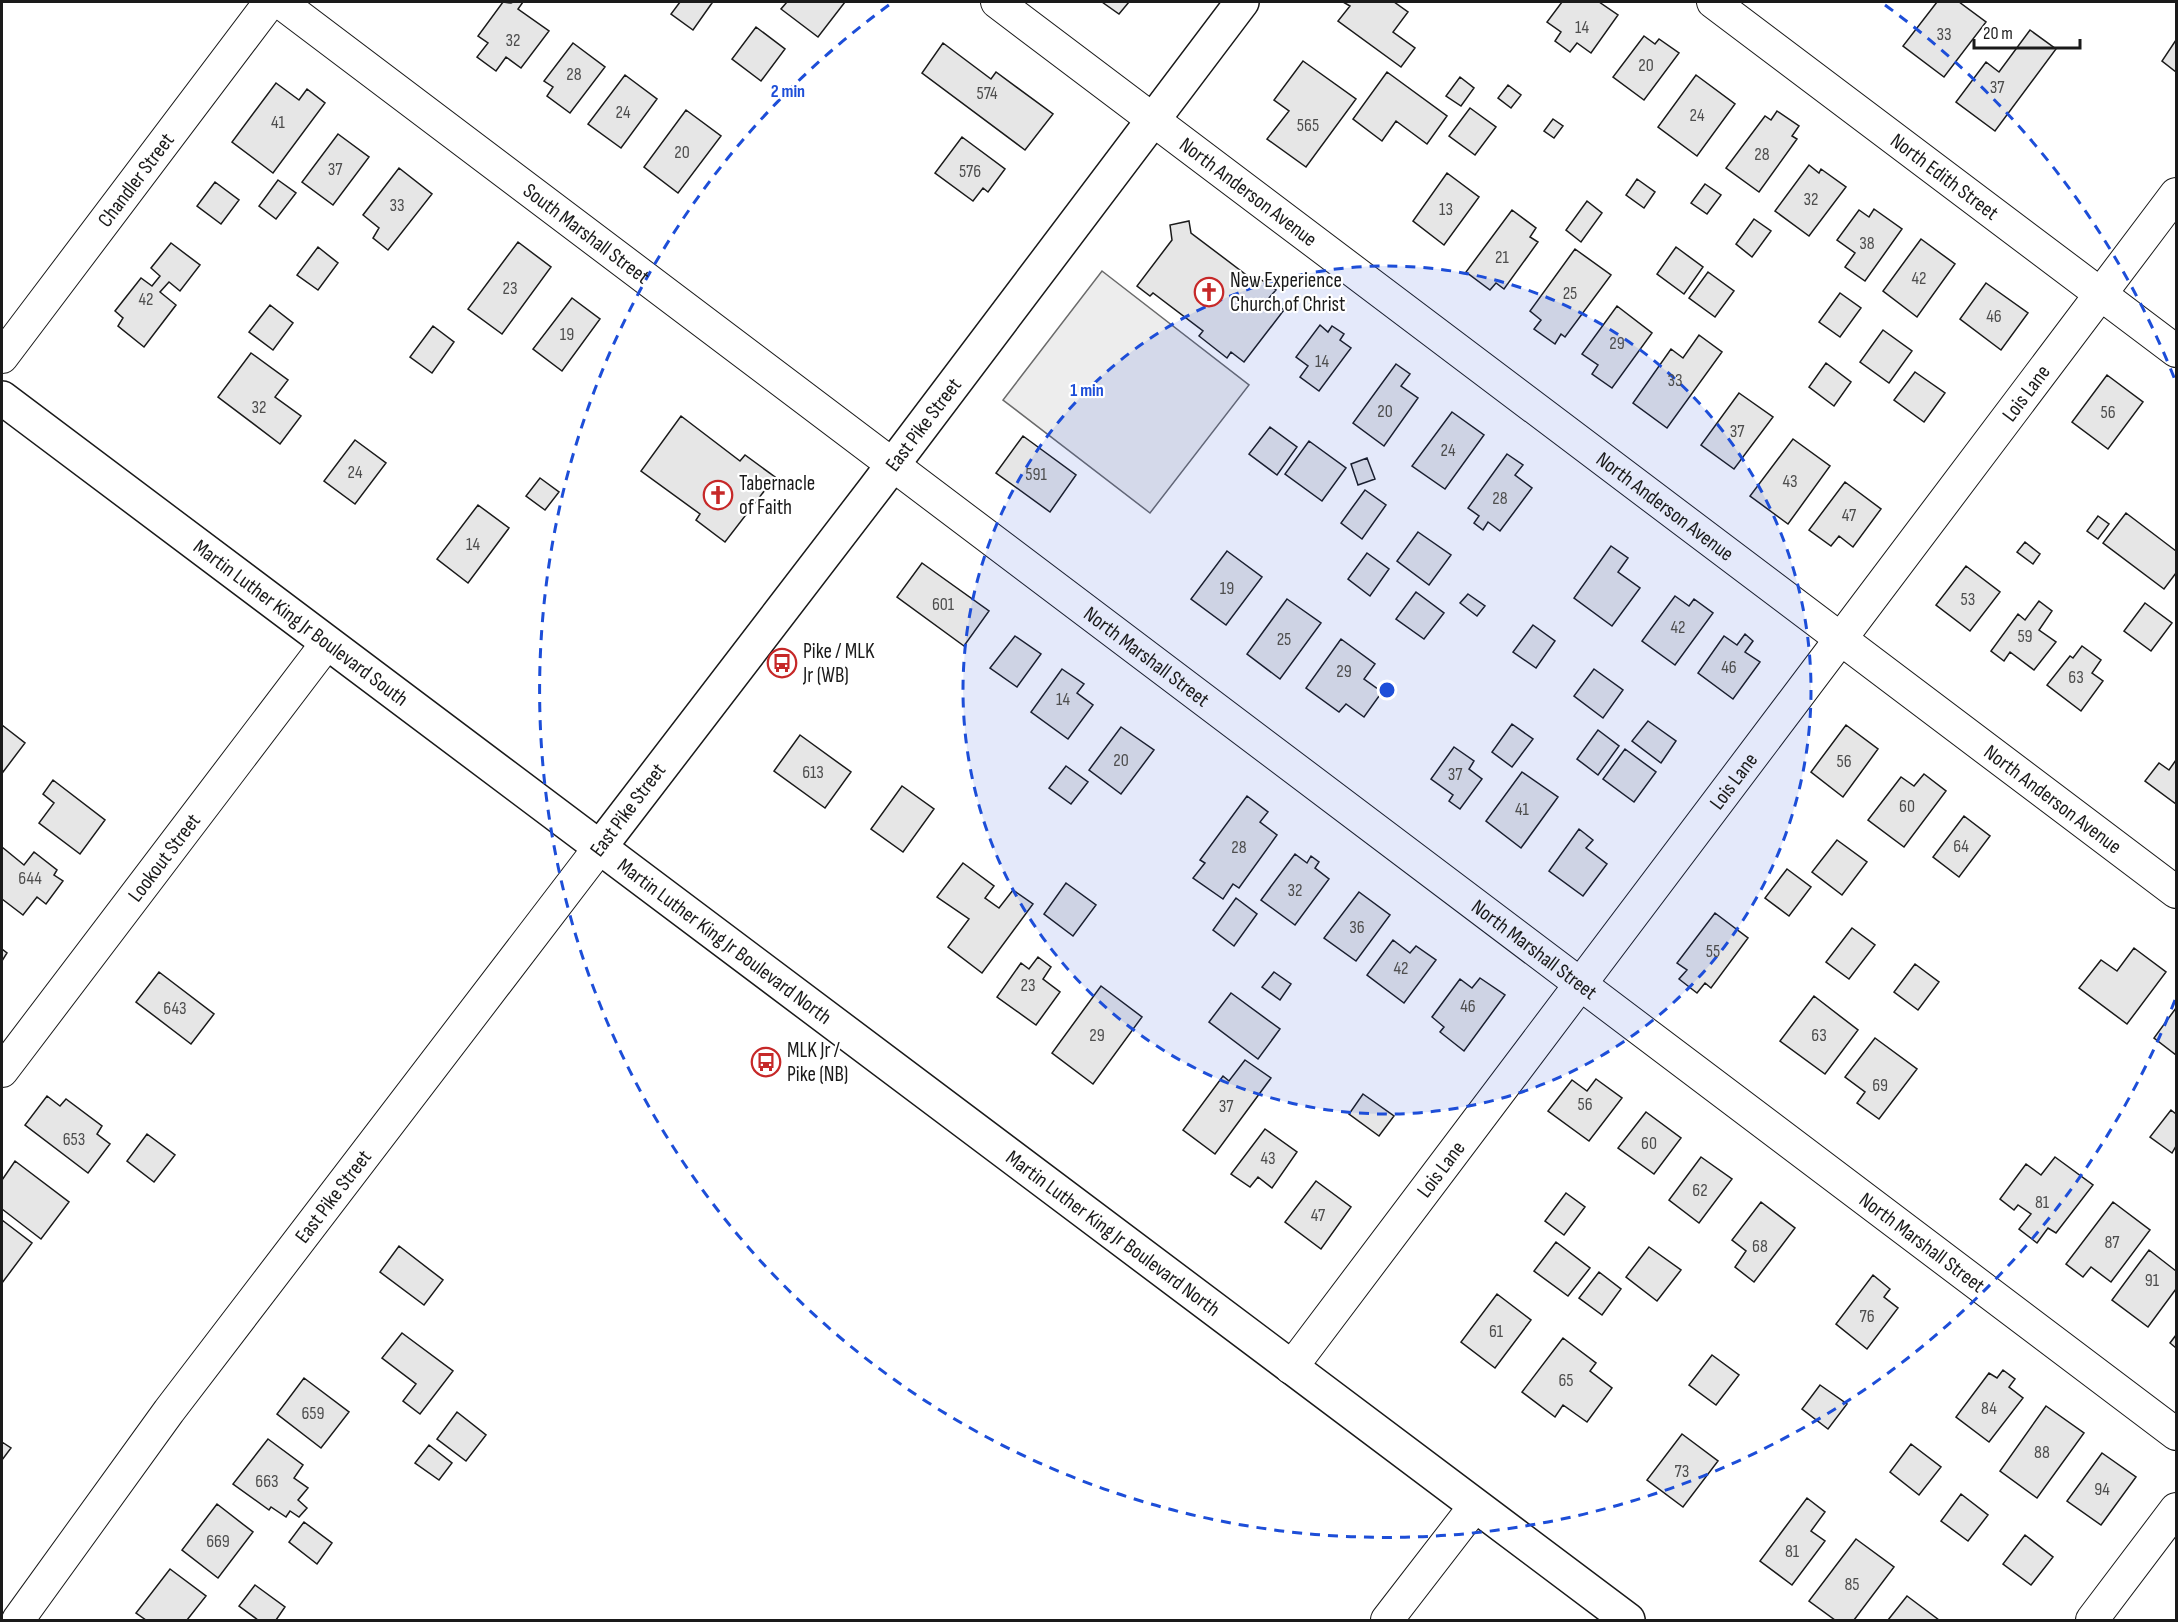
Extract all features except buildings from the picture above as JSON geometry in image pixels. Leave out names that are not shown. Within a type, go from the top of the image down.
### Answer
[{"type":"main road","name":"East Pike Street","points":[[600,847],[894,464],[1242,2]]},
{"type":"main road","name":"Martin Luther King Jr Boulevard South","points":[[2,398],[600,847]]},
{"type":"main road","name":"Martin Luther King Jr Boulevard North","points":[[600,847],[1628,1620]]},
{"type":"street","name":"Chandler Street","points":[[2,357],[270,2]]},
{"type":"street","name":"South Marshall Street","points":[[280,2],[894,464]]},
{"type":"street","name":"North Anderson Avenue","points":[[997,2],[2176,892]]},
{"type":"street","name":"North Edith Street","points":[[1713,2],[2176,351]]},
{"type":"street","name":"Lois Lane","points":[[1291,1368],[2176,194]]},
{"type":"street","name":"North Marshall Street","points":[[894,464],[2176,1434]]},
{"type":"street","name":"Lookout Street","points":[[2,1071],[327,643]]},
{"type":"street","name":"East Pike Street","points":[[18,1620],[169,1412],[600,847]]},
{"type":"street","points":[[1387,1620],[1475,1506]]},
{"type":"street","points":[[2092,1620],[2176,1509]]},
{"type":"shaded area","points":[[1102,271],[1249,385],[1150,513],[1003,400]]},
{"type":"place","name":"New Experience Church of Christ","points":[[1209,292]]},
{"type":"place","name":"Tabernacle of Faith","points":[[718,495]]},
{"type":"place","name":"Pike / MLK Jr (WB)","points":[[782,663]]},
{"type":"place","name":"MLK Jr / Pike (NB)","points":[[766,1062]]}]
